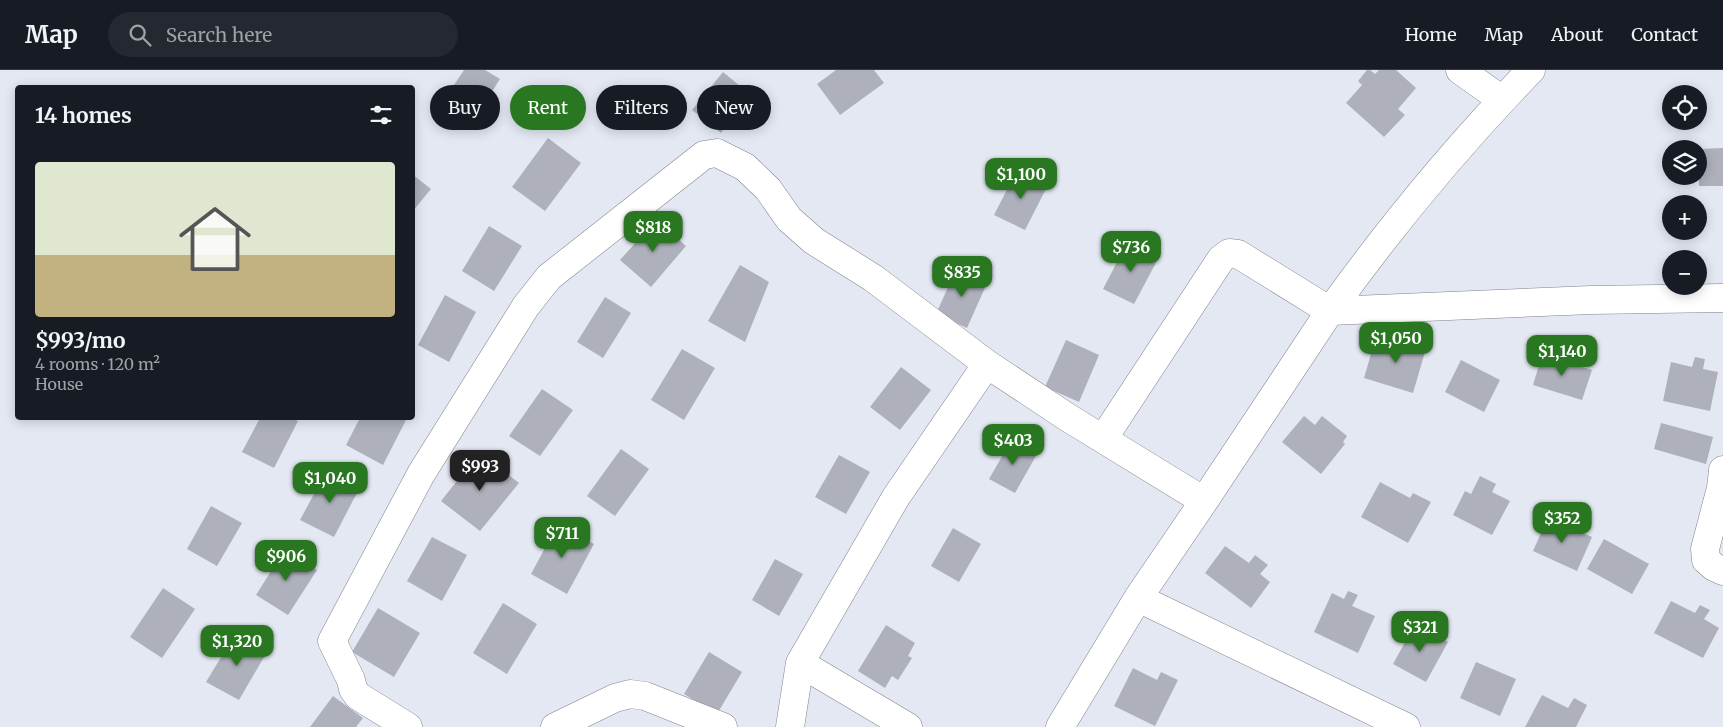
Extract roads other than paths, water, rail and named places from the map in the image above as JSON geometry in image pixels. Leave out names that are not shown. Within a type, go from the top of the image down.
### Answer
[{"type":"street","points":[[1460,70],[1502,100]]},
{"type":"street","points":[[1060,727],[1138,598],[1363,264],[1445,164],[1531,70]]},
{"type":"street","points":[[408,727],[358,696],[353,689],[352,680],[332,641],[421,474],[538,290],[549,278],[704,155],[717,153],[744,167],[768,189],[789,219],[814,241],[873,278],[987,364],[1204,502]]},
{"type":"street","points":[[1103,439],[1221,259],[1229,253],[1238,254],[1251,261],[1330,311],[1591,300],[1723,298]]},
{"type":"street","points":[[790,727],[800,663],[896,497],[987,364]]},
{"type":"street","points":[[1723,470],[1721,488],[1705,549],[1706,560],[1714,567],[1723,571]]},
{"type":"street","points":[[1138,598],[1406,727]]},
{"type":"street","points":[[800,663],[908,727]]},
{"type":"street","points":[[555,727],[615,698],[630,694],[645,696],[723,727]]}]
